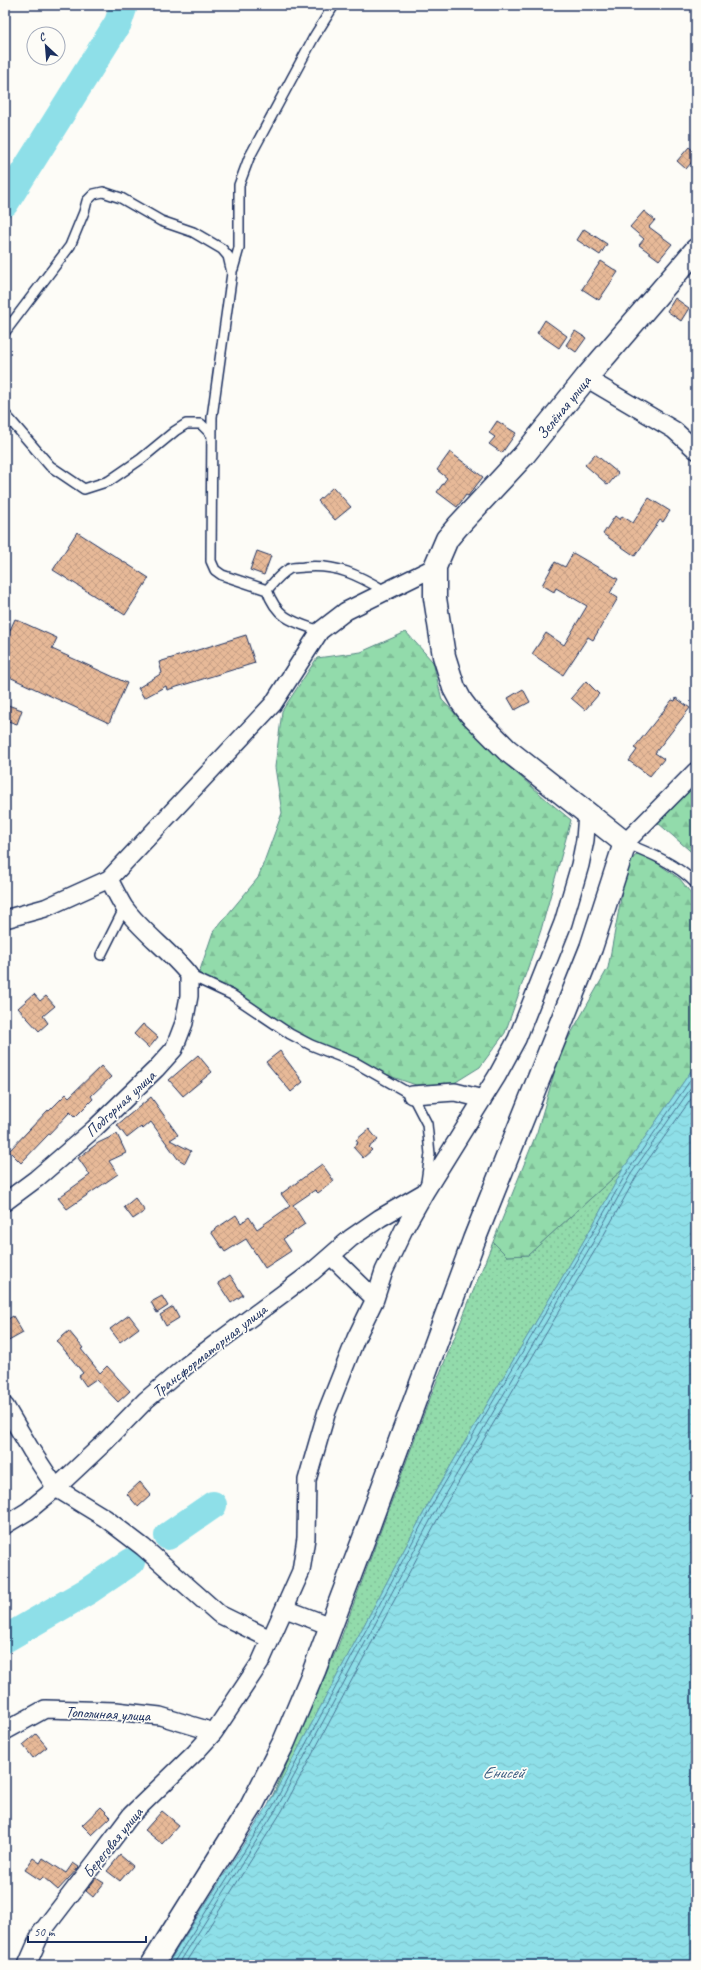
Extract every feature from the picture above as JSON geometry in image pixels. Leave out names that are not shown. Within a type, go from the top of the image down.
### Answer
[{"type":"street","name":"Зелёная улица","points":[[435,567],[440,553],[451,535],[524,455],[586,378],[696,250]]},
{"type":"street","points":[[586,378],[674,430],[696,450]]},
{"type":"street","points":[[5,919],[45,908],[109,880],[273,704],[320,631],[346,611],[435,567],[435,598],[444,656],[454,688],[461,701],[470,713],[507,750],[625,843]]},
{"type":"street","points":[[152,1965],[251,1807],[284,1742],[330,1626],[427,1370],[477,1232],[591,948],[625,843],[696,771]]},
{"type":"street","name":"Береговая улица","points":[[27,1965],[41,1933],[131,1815],[195,1753],[214,1732],[260,1663],[270,1639],[286,1609],[301,1571],[306,1538],[307,1480],[327,1410],[356,1338],[375,1299],[384,1271],[404,1229],[425,1192],[483,1099],[517,1039],[563,923],[580,865],[585,840],[587,813]]},
{"type":"street","points":[[109,880],[125,907],[139,924],[175,957],[189,975]]},
{"type":"street","name":"Подгорная улица","points":[[5,1202],[36,1179],[94,1129],[156,1069],[174,1049],[184,1023],[189,975]]},
{"type":"street","points":[[412,1094],[455,1092],[483,1099]]},
{"type":"street","name":"Трансформаторная улица","points":[[5,1525],[28,1511],[56,1488],[105,1442],[146,1400],[187,1365],[312,1272],[380,1218],[425,1192]]},
{"type":"street","points":[[331,1256],[375,1299]]},
{"type":"street","points":[[5,1406],[56,1488],[105,1518],[143,1547],[219,1614],[270,1639]]},
{"type":"street","points":[[286,1609],[330,1626]]},
{"type":"street","name":"Тополиная улица","points":[[5,1731],[45,1709],[116,1711],[160,1716],[214,1732]]},
{"type":"lane","points":[[267,590],[222,575],[215,570],[211,561],[212,417],[232,273],[239,248],[239,185],[249,158],[314,37],[334,5]]},
{"type":"lane","points":[[5,332],[70,246],[87,201],[94,194],[102,192],[122,198],[161,221],[193,232],[222,249],[228,256],[232,273]]},
{"type":"lane","points":[[5,414],[50,466],[84,489],[109,482],[186,424],[201,424],[212,435]]},
{"type":"lane","points":[[267,590],[277,578],[290,568],[314,566],[335,567],[354,574],[385,591]]},
{"type":"lane","points":[[267,590],[271,602],[281,614],[295,623],[320,631]]},
{"type":"lane","points":[[625,843],[657,856],[689,876],[696,884]]},
{"type":"lane","points":[[101,955],[125,907]]},
{"type":"lane","points":[[189,975],[232,995],[290,1034],[311,1045],[356,1063],[412,1094],[427,1124],[430,1154],[425,1192]]},
{"type":"green space","points":[[406,632],[433,662],[442,700],[487,747],[571,820],[541,930],[505,1033],[480,1067],[451,1085],[416,1085],[378,1072],[304,1037],[199,973],[213,932],[258,878],[282,813],[275,767],[282,711],[317,658],[361,652]]},
{"type":"green space","points":[[696,783],[696,856],[658,823]]},
{"type":"green space","points":[[640,851],[680,879],[696,900],[696,1064],[623,1169],[528,1255],[507,1256],[493,1242],[537,1132],[560,1053],[608,968],[621,898],[624,868]]},
{"type":"green space","points":[[623,1169],[589,1232],[430,1501],[269,1804],[338,1646],[428,1403],[493,1242],[507,1256],[528,1255]]},
{"type":"water","name":"Енисей","points":[[696,1064],[696,1965],[167,1965],[269,1804],[430,1501],[589,1232],[623,1169]]},
{"type":"building","points":[[689,147],[696,153],[696,157],[686,169],[677,161]]},
{"type":"building","points":[[644,211],[655,220],[649,227],[672,244],[659,260],[639,245],[644,239],[630,227]]},
{"type":"building","points":[[584,229],[607,244],[600,255],[577,240]]},
{"type":"building","points":[[601,261],[618,272],[599,300],[582,289]]},
{"type":"building","points":[[675,298],[689,308],[681,321],[667,311]]},
{"type":"building","points":[[545,320],[567,336],[559,348],[537,333]]},
{"type":"building","points":[[575,331],[586,338],[576,352],[566,345]]},
{"type":"building","points":[[497,421],[516,433],[502,453],[489,444],[495,437],[489,433]]},
{"type":"building","points":[[450,452],[483,477],[457,507],[437,492],[447,478],[437,470]]},
{"type":"building","points":[[595,454],[618,473],[608,485],[585,465]]},
{"type":"building","points":[[333,487],[351,507],[335,520],[318,501]]},
{"type":"building","points":[[649,498],[670,511],[663,522],[660,520],[635,556],[603,534],[615,516],[620,520],[622,516],[633,523]]},
{"type":"building","points":[[77,532],[149,578],[125,615],[53,570]]},
{"type":"building","points":[[257,551],[271,556],[264,575],[250,570]]},
{"type":"building","points":[[573,553],[618,579],[610,593],[618,598],[593,640],[588,637],[563,675],[532,654],[546,633],[564,645],[587,606],[556,588],[554,592],[542,585],[555,562],[565,567]]},
{"type":"building","points":[[15,619],[57,638],[52,649],[127,683],[109,723],[5,675],[5,641]]},
{"type":"building","points":[[246,635],[255,663],[167,690],[166,686],[144,698],[138,688],[162,673],[159,662]]},
{"type":"building","points":[[586,681],[599,694],[585,710],[571,698]]},
{"type":"building","points":[[523,689],[530,702],[515,710],[508,698]]},
{"type":"building","points":[[676,698],[690,708],[655,753],[664,759],[650,776],[629,761],[637,750],[634,748],[672,700],[675,701]]},
{"type":"building","points":[[5,704],[22,710],[17,724],[5,720]]},
{"type":"building","points":[[34,994],[40,1001],[46,996],[55,1006],[43,1016],[48,1023],[39,1031],[18,1008]]},
{"type":"building","points":[[143,1024],[158,1037],[149,1048],[134,1034]]},
{"type":"building","points":[[280,1051],[303,1082],[291,1092],[266,1062]]},
{"type":"building","points":[[198,1055],[212,1072],[183,1096],[169,1080]]},
{"type":"building","points":[[101,1066],[111,1077],[91,1096],[93,1099],[75,1117],[70,1112],[21,1163],[9,1151],[48,1110],[49,1111],[66,1094],[69,1097]]},
{"type":"building","points":[[151,1097],[178,1135],[170,1140],[191,1151],[185,1163],[178,1159],[151,1122],[143,1129],[141,1127],[127,1138],[117,1125]]},
{"type":"building","points":[[369,1129],[378,1140],[369,1147],[372,1150],[363,1158],[353,1147],[358,1143],[356,1140]]},
{"type":"building","points":[[117,1134],[126,1153],[109,1161],[118,1174],[67,1209],[58,1198],[90,1175],[78,1158],[98,1143]]},
{"type":"building","points":[[322,1164],[334,1181],[318,1193],[315,1190],[293,1205],[305,1224],[283,1239],[291,1251],[265,1268],[246,1239],[225,1252],[211,1232],[236,1215],[241,1223],[249,1217],[257,1229],[290,1206],[281,1194]]},
{"type":"building","points":[[135,1198],[145,1211],[133,1219],[124,1207]]},
{"type":"building","points":[[230,1275],[243,1295],[231,1303],[218,1283]]},
{"type":"building","points":[[162,1296],[168,1306],[157,1313],[151,1302]]},
{"type":"building","points":[[173,1307],[179,1318],[166,1326],[160,1315]]},
{"type":"building","points":[[129,1315],[139,1328],[120,1342],[110,1329]]},
{"type":"building","points":[[13,1316],[23,1333],[5,1343],[5,1321]]},
{"type":"building","points":[[69,1331],[100,1373],[107,1366],[130,1391],[118,1402],[96,1379],[86,1386],[79,1376],[83,1373],[57,1341]]},
{"type":"building","points":[[140,1482],[151,1495],[138,1507],[127,1494]]},
{"type":"building","points":[[36,1734],[47,1747],[33,1758],[23,1745]]},
{"type":"building","points":[[101,1807],[111,1817],[92,1835],[82,1825]]},
{"type":"building","points":[[162,1811],[179,1825],[162,1844],[145,1830]]},
{"type":"building","points":[[120,1855],[133,1866],[120,1881],[107,1871]]},
{"type":"building","points":[[33,1858],[40,1863],[43,1858],[66,1873],[73,1863],[79,1867],[58,1890],[43,1877],[40,1880],[25,1870]]},
{"type":"building","points":[[96,1878],[104,1883],[93,1897],[86,1891]]},
{"type":"waterway","points":[[5,203],[118,23],[124,5]]},
{"type":"waterway","points":[[168,1536],[213,1505]]},
{"type":"waterway","points":[[5,1639],[88,1591],[131,1562]]}]
